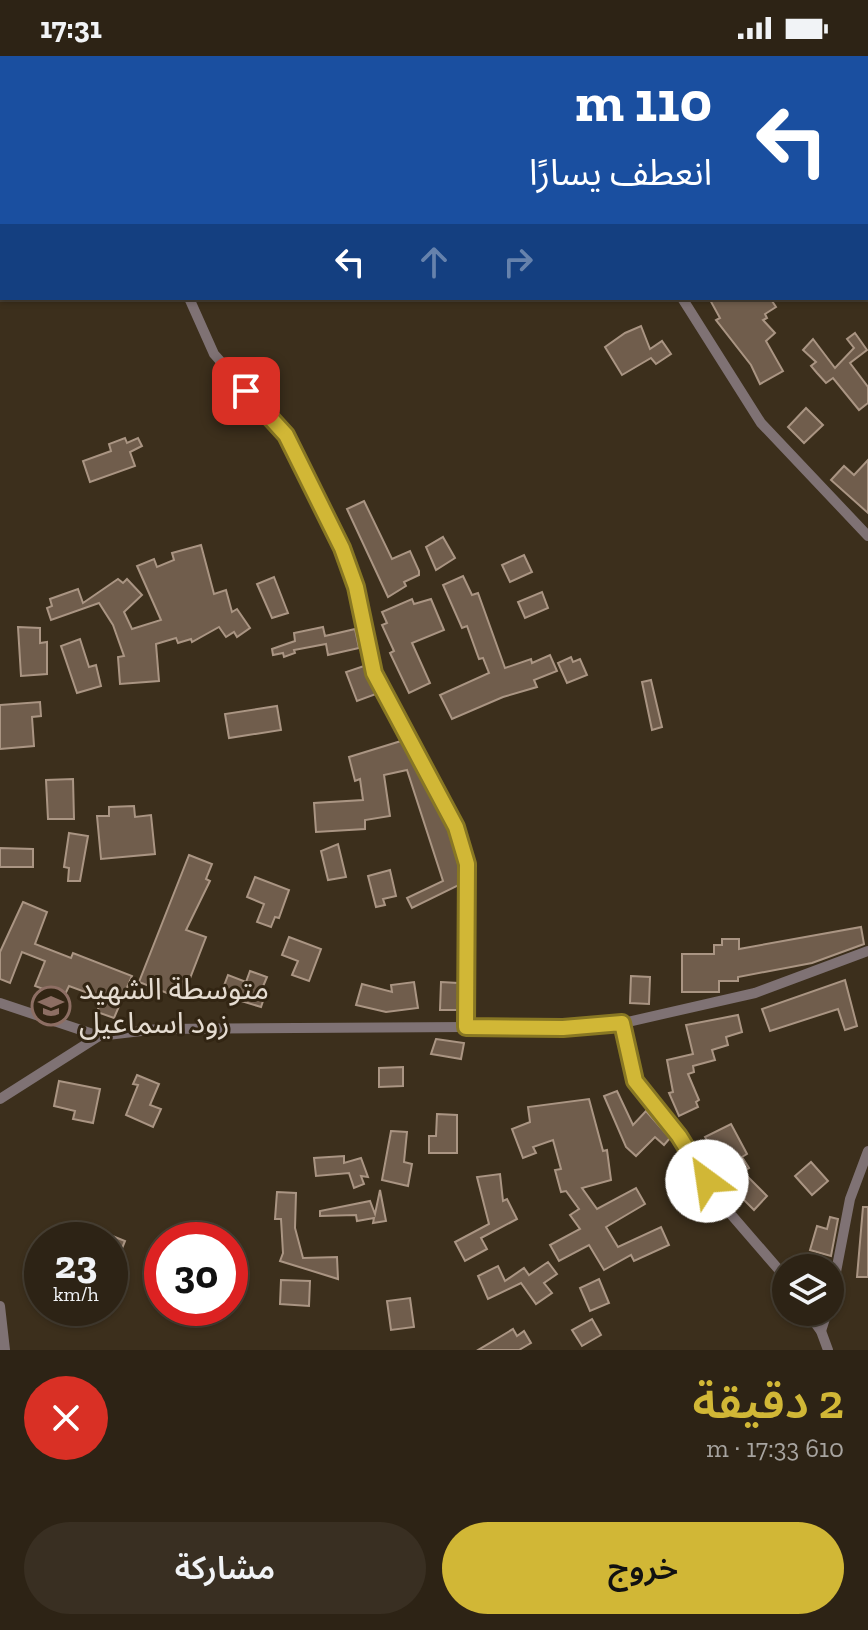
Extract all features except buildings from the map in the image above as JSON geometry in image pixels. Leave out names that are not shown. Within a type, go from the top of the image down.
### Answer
[{"type":"street","points":[[190,300],[214,354],[286,435],[342,548],[356,587],[374,673],[456,827],[467,864],[466,1027]]},
{"type":"street","points":[[683,300],[761,423],[868,536]]},
{"type":"street","points":[[0,1003],[99,1036],[158,1029],[563,1028],[622,1023],[755,993],[868,951]]},
{"type":"street","points":[[622,1023],[635,1081],[679,1136],[722,1204],[772,1262]]},
{"type":"street","points":[[0,1099],[99,1036]]},
{"type":"street","points":[[839,1254],[850,1199],[868,1151]]},
{"type":"street","points":[[0,1306],[5,1350]]},
{"type":"street","points":[[817,1326],[828,1350]]},
{"type":"street","points":[[821,1331],[823,1326]]},
{"type":"place","name":"متوسطة الشهيد زود اسماعيل","points":[[51,1006]]},
{"type":"route","points":[[246,391],[286,435],[342,548],[356,587],[374,673],[456,827],[467,864],[466,1027],[563,1028],[622,1023],[635,1081],[679,1136],[707,1181]]}]
